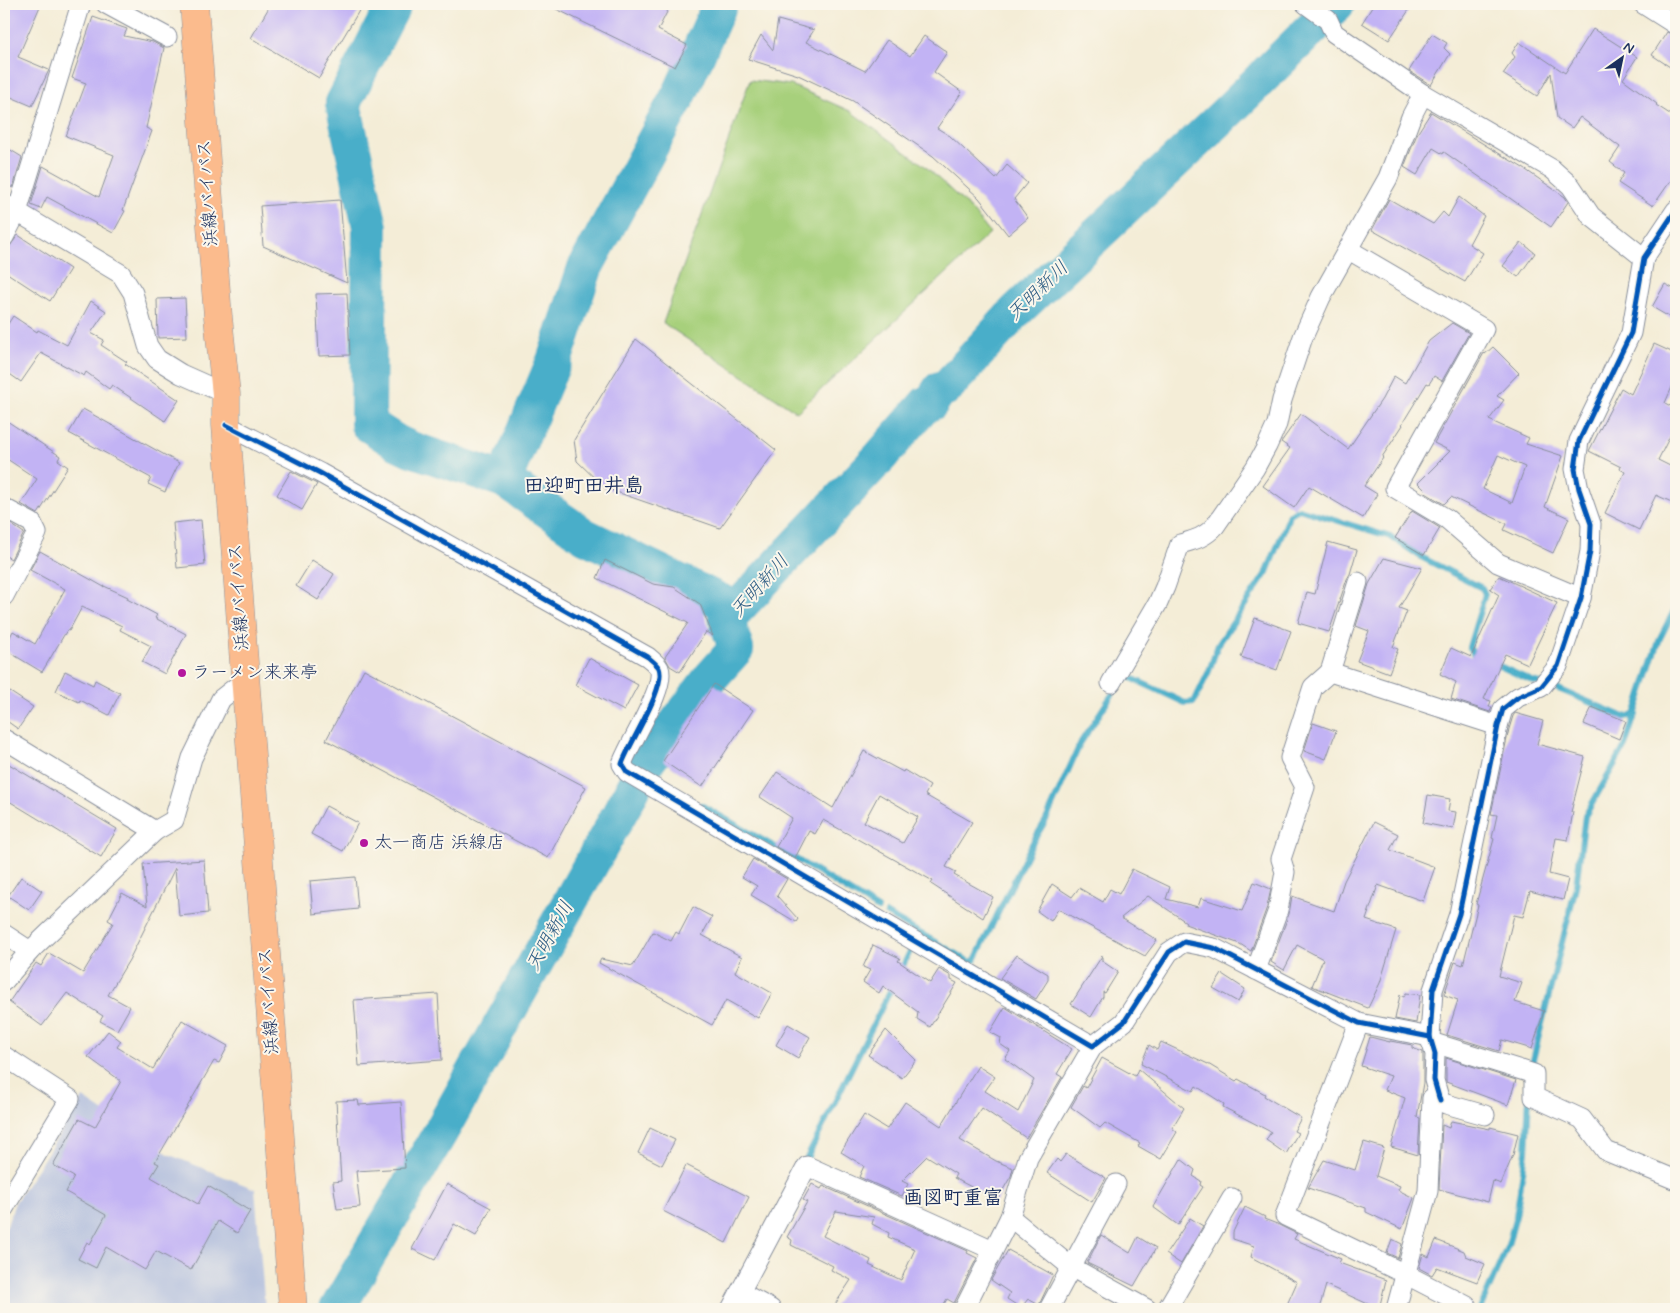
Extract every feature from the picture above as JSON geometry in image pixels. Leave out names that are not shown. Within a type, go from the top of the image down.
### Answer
[{"type":"highway","name":"浜線バイパス","points":[[194,4],[218,317],[226,394],[226,425],[293,1309]]},
{"type":"street","points":[[4,238],[11,208],[81,4]]},
{"type":"street","points":[[106,4],[167,37]]},
{"type":"street","points":[[1643,4],[1676,25]]},
{"type":"street","points":[[1316,11],[1334,33],[1423,94],[1552,169],[1571,186],[1591,216],[1644,258]]},
{"type":"street","points":[[1111,683],[1158,603],[1180,544],[1200,538],[1211,530],[1255,468],[1267,446],[1277,424],[1282,400],[1302,338],[1321,297],[1388,178],[1411,117],[1423,94]]},
{"type":"street","points":[[11,208],[121,274],[133,293],[148,346],[156,360],[181,374],[226,394]]},
{"type":"street","points":[[1440,1101],[1434,1080],[1435,1054],[1431,1039],[1433,990],[1459,914],[1502,709],[1518,697],[1541,687],[1558,666],[1581,598],[1590,551],[1591,524],[1579,490],[1575,469],[1579,441],[1631,333],[1644,258],[1676,210]]},
{"type":"street","points":[[1349,250],[1484,329],[1395,488],[1447,519],[1498,563],[1581,598]]},
{"type":"street","points":[[226,425],[320,473],[648,657],[659,668],[660,680],[653,700],[625,753],[622,764],[627,772],[1092,1046]]},
{"type":"street","points":[[4,508],[32,523],[37,533],[4,596]]},
{"type":"street","points":[[1256,970],[1278,910],[1285,872],[1281,860],[1305,787],[1290,758],[1313,687],[1330,672],[1358,582]]},
{"type":"street","points":[[1330,672],[1498,726]]},
{"type":"street","points":[[4,981],[30,950],[155,831],[174,820],[192,758],[221,699],[245,680]]},
{"type":"street","points":[[4,739],[155,831]]},
{"type":"street","points":[[4,934],[30,950]]},
{"type":"street","points":[[964,1309],[1010,1217],[1028,1158],[1092,1046],[1124,1022],[1169,952],[1184,942],[1214,948],[1359,1023],[1431,1039],[1534,1074],[1534,1097],[1582,1119],[1606,1151],[1676,1180]]},
{"type":"street","points":[[1359,1023],[1285,1216],[1467,1306]]},
{"type":"street","points":[[4,1056],[70,1099],[4,1208]]},
{"type":"street","points":[[1396,1309],[1428,1191],[1432,1098],[1485,1115]]},
{"type":"street","points":[[731,1309],[807,1166],[993,1250]]},
{"type":"street","points":[[1049,1309],[1070,1266],[1116,1184]]},
{"type":"street","points":[[1167,1309],[1232,1198]]},
{"type":"street","points":[[1010,1217],[1070,1266],[1148,1309]]},
{"type":"street","points":[[740,1292],[771,1309]]},
{"type":"shaded area","points":[[83,1098],[170,1155],[255,1189],[265,1309],[4,1309],[4,1233],[15,1203]]},
{"type":"green space","points":[[750,80],[791,85],[850,111],[925,166],[969,207],[990,233],[797,412],[663,323]]},
{"type":"building","points":[[4,4],[41,4],[18,57],[49,70],[32,106],[4,94]]},
{"type":"building","points":[[271,4],[363,4],[319,78],[251,38]]},
{"type":"building","points":[[546,4],[671,4],[658,30],[687,45],[675,67]]},
{"type":"building","points":[[1374,4],[1413,4],[1389,40],[1362,23]]},
{"type":"building","points":[[93,17],[127,29],[124,36],[153,42],[164,48],[146,128],[152,131],[123,210],[125,211],[113,233],[47,197],[41,209],[31,205],[43,166],[99,197],[114,155],[66,136],[86,83],[72,78]]},
{"type":"building","points":[[778,20],[814,30],[806,42],[865,71],[887,40],[910,56],[924,36],[947,52],[934,72],[962,92],[937,128],[950,136],[996,179],[1007,165],[1027,183],[1014,199],[1028,218],[1008,235],[979,198],[933,156],[853,101],[798,75],[748,59],[761,35],[773,50]]},
{"type":"building","points":[[1593,29],[1637,57],[1623,79],[1676,118],[1676,173],[1653,206],[1618,183],[1624,173],[1610,162],[1620,147],[1580,117],[1572,128],[1557,118],[1551,73],[1537,96],[1503,74],[1515,57],[1512,53],[1519,42],[1565,73]]},
{"type":"building","points":[[1667,32],[1676,36],[1676,71],[1652,55]]},
{"type":"building","points":[[1432,34],[1447,43],[1444,48],[1450,54],[1431,85],[1409,71]]},
{"type":"building","points":[[1431,112],[1523,168],[1565,197],[1568,202],[1551,227],[1444,152],[1443,154],[1433,148],[1417,175],[1404,167],[1417,134]]},
{"type":"building","points":[[4,146],[22,157],[13,188],[4,183]]},
{"type":"building","points":[[1459,197],[1484,216],[1469,244],[1483,253],[1465,282],[1372,230],[1389,199],[1433,224],[1443,212],[1448,217]]},
{"type":"building","points":[[340,200],[347,283],[263,246],[260,206]]},
{"type":"building","points":[[18,235],[70,269],[50,301],[4,271],[4,248],[10,246]]},
{"type":"building","points":[[1521,242],[1535,253],[1518,277],[1503,266]]},
{"type":"building","points":[[1665,284],[1676,290],[1676,321],[1652,307]]},
{"type":"building","points":[[347,293],[350,355],[319,356],[316,294]]},
{"type":"building","points":[[185,298],[187,337],[158,338],[157,299]]},
{"type":"building","points":[[91,301],[106,311],[91,333],[104,340],[101,345],[127,362],[125,364],[179,400],[165,421],[112,385],[109,389],[86,372],[84,376],[41,353],[21,382],[4,370],[4,330],[13,316],[37,332],[38,330],[67,345]]},
{"type":"building","points":[[1452,323],[1469,333],[1442,381],[1434,376],[1429,384],[1427,383],[1383,458],[1364,486],[1377,494],[1363,518],[1309,486],[1294,508],[1263,486],[1290,448],[1281,442],[1301,414],[1348,449],[1382,399],[1394,376],[1405,383],[1429,341]]},
{"type":"building","points":[[636,339],[776,450],[720,528],[605,488],[577,461],[574,440]]},
{"type":"building","points":[[1654,344],[1676,354],[1676,378],[1665,403],[1676,409],[1676,424],[1658,460],[1676,469],[1676,504],[1656,495],[1639,530],[1605,513],[1625,472],[1620,469],[1621,467],[1589,451],[1621,388],[1631,394]]},
{"type":"building","points":[[1493,347],[1519,373],[1497,396],[1504,400],[1489,420],[1529,438],[1526,444],[1563,456],[1545,507],[1569,518],[1553,553],[1504,530],[1507,524],[1451,497],[1444,504],[1424,492],[1425,490],[1418,483],[1450,451],[1434,443],[1485,354]],"holes":[[[1498,455],[1525,467],[1512,503],[1483,489]]]},
{"type":"building","points":[[83,409],[179,463],[165,492],[148,484],[151,478],[69,433]]},
{"type":"building","points":[[4,419],[60,456],[58,460],[68,467],[38,514],[21,504],[37,479],[4,457]]},
{"type":"building","points":[[291,471],[317,484],[302,510],[277,495]]},
{"type":"building","points":[[1412,511],[1440,528],[1424,555],[1395,538]]},
{"type":"building","points":[[201,520],[205,565],[177,568],[173,523]]},
{"type":"building","points":[[9,523],[24,533],[11,559],[4,555],[4,531]]},
{"type":"building","points":[[1328,542],[1357,550],[1329,632],[1298,623],[1307,592],[1315,594]]},
{"type":"building","points":[[40,551],[104,587],[128,597],[127,599],[157,615],[155,618],[186,634],[165,674],[142,662],[151,646],[120,630],[122,626],[82,607],[69,631],[67,630],[42,672],[4,649],[13,631],[35,644],[65,589],[30,570]]},
{"type":"building","points":[[1384,558],[1422,568],[1399,608],[1407,611],[1393,647],[1398,649],[1389,673],[1357,661],[1369,631],[1356,626],[1369,584]]},
{"type":"building","points":[[312,560],[334,574],[318,600],[296,586]]},
{"type":"building","points":[[605,560],[653,584],[674,587],[700,604],[713,636],[706,632],[680,672],[670,666],[665,657],[688,623],[597,578]]},
{"type":"building","points":[[1499,576],[1557,603],[1528,664],[1505,654],[1484,699],[1491,701],[1489,707],[1492,707],[1490,712],[1451,699],[1456,682],[1440,674],[1451,648],[1471,657],[1499,595],[1490,589]]},
{"type":"building","points":[[1255,618],[1291,631],[1277,670],[1241,657]]},
{"type":"building","points":[[589,658],[638,685],[624,711],[575,685]]},
{"type":"building","points":[[364,669],[586,787],[548,858],[326,740]]},
{"type":"building","points":[[65,671],[93,685],[95,680],[120,693],[109,715],[80,700],[79,702],[56,691]]},
{"type":"building","points":[[714,684],[753,710],[702,787],[663,761]]},
{"type":"building","points":[[4,688],[33,707],[18,729],[4,719]]},
{"type":"building","points":[[1592,707],[1626,721],[1619,739],[1584,724]]},
{"type":"building","points":[[1515,713],[1543,721],[1537,744],[1585,757],[1571,812],[1573,812],[1568,840],[1556,838],[1549,874],[1568,879],[1563,900],[1530,891],[1523,917],[1514,915],[1499,976],[1522,983],[1515,1002],[1544,1011],[1532,1049],[1502,1040],[1499,1051],[1447,1035],[1458,1000],[1444,995],[1455,962],[1463,965],[1478,905],[1476,904],[1494,839],[1492,838],[1497,815],[1491,814],[1509,729]]},
{"type":"building","points":[[1313,723],[1336,731],[1326,759],[1304,751]]},
{"type":"building","points":[[864,751],[903,772],[904,770],[930,786],[925,795],[972,822],[946,867],[956,872],[954,875],[993,897],[983,918],[931,884],[933,881],[823,820],[815,834],[809,831],[795,858],[776,847],[792,818],[760,797],[777,772],[833,808]],"holes":[[[879,794],[918,817],[903,843],[864,822]]]},
{"type":"building","points":[[4,761],[117,829],[101,857],[4,798]]},
{"type":"building","points":[[1428,795],[1450,799],[1448,811],[1456,812],[1453,829],[1423,823]]},
{"type":"building","points":[[326,806],[358,823],[343,851],[311,834]]},
{"type":"building","points":[[1374,822],[1398,834],[1390,850],[1435,867],[1423,901],[1378,885],[1366,920],[1396,930],[1380,983],[1368,1008],[1312,986],[1323,959],[1297,945],[1284,970],[1271,962],[1289,914],[1292,896],[1334,911],[1344,881]]},
{"type":"building","points":[[753,859],[787,879],[777,896],[798,919],[796,922],[751,895],[757,886],[742,877]]},
{"type":"building","points":[[204,860],[208,913],[179,916],[175,868],[129,960],[108,995],[130,1007],[117,1030],[100,1021],[103,1016],[67,993],[42,1026],[9,1002],[36,963],[41,966],[49,953],[83,973],[113,923],[108,920],[122,893],[147,906],[143,864]]},
{"type":"building","points":[[1132,869],[1170,887],[1166,899],[1198,907],[1201,898],[1242,911],[1254,882],[1271,889],[1267,907],[1251,951],[1240,944],[1185,924],[1186,922],[1148,896],[1121,918],[1157,940],[1145,956],[1058,909],[1051,921],[1037,911],[1052,884],[1072,897],[1079,888],[1103,902],[1110,889],[1119,894]]},
{"type":"building","points":[[21,877],[42,891],[29,910],[8,896]]},
{"type":"building","points":[[355,877],[358,909],[313,914],[310,881]]},
{"type":"building","points":[[693,907],[712,917],[702,935],[742,957],[735,972],[772,993],[758,1018],[726,1000],[712,1025],[599,963],[601,959],[633,966],[653,932],[671,941],[676,932],[679,934]]},
{"type":"building","points":[[873,945],[900,958],[898,961],[930,983],[939,969],[951,976],[951,980],[957,983],[930,1027],[917,1019],[918,1012],[883,986],[879,993],[863,982],[870,970],[863,967]]},
{"type":"building","points":[[1017,955],[1048,974],[1048,980],[1036,999],[1000,978]]},
{"type":"building","points":[[1102,956],[1102,961],[1118,972],[1105,993],[1103,992],[1103,997],[1091,1017],[1071,1004]]},
{"type":"building","points":[[1222,974],[1245,989],[1238,1002],[1213,988]]},
{"type":"building","points":[[1406,993],[1420,995],[1416,1023],[1395,1019],[1400,995],[1404,997]]},
{"type":"building","points":[[438,994],[442,1060],[359,1066],[354,1000]]},
{"type":"building","points":[[1005,1007],[1072,1049],[1057,1074],[1062,1077],[1026,1138],[982,1108],[960,1140],[996,1161],[1013,1168],[1011,1176],[996,1202],[954,1178],[956,1174],[927,1156],[902,1181],[908,1184],[902,1196],[859,1177],[864,1166],[841,1152],[864,1115],[887,1129],[905,1102],[941,1126],[978,1066],[995,1077],[985,1091],[1018,1112],[1034,1080],[1005,1059],[1010,1051],[1000,1044],[1001,1038],[990,1032]]},
{"type":"building","points":[[182,1020],[228,1046],[219,1063],[214,1061],[155,1162],[159,1164],[151,1177],[198,1204],[208,1186],[250,1211],[237,1233],[218,1221],[191,1270],[156,1251],[145,1270],[106,1247],[96,1268],[78,1259],[87,1242],[90,1244],[106,1215],[66,1192],[74,1177],[53,1165],[79,1119],[95,1127],[121,1081],[88,1057],[108,1031],[121,1041],[117,1047],[153,1069]]},
{"type":"building","points":[[788,1024],[810,1037],[798,1058],[776,1045]]},
{"type":"building","points":[[886,1030],[916,1060],[902,1078],[868,1055]]},
{"type":"building","points":[[1370,1037],[1412,1045],[1412,1048],[1423,1052],[1423,1083],[1417,1117],[1420,1118],[1418,1155],[1391,1147],[1405,1098],[1385,1090],[1391,1076],[1361,1066]]},
{"type":"building","points":[[1161,1042],[1208,1064],[1236,1081],[1238,1079],[1301,1118],[1294,1131],[1298,1133],[1286,1154],[1266,1140],[1271,1132],[1223,1107],[1224,1104],[1196,1086],[1193,1091],[1141,1064],[1149,1045],[1157,1050]]},
{"type":"building","points":[[1102,1058],[1135,1076],[1138,1069],[1184,1108],[1172,1128],[1177,1132],[1161,1159],[1138,1146],[1140,1143],[1105,1123],[1100,1128],[1071,1107],[1083,1086],[1086,1088]]},
{"type":"building","points":[[1446,1058],[1516,1080],[1508,1105],[1446,1082]]},
{"type":"building","points":[[358,1100],[359,1105],[401,1102],[405,1168],[356,1171],[360,1207],[337,1209],[333,1182],[341,1181],[336,1101]]},
{"type":"building","points":[[1451,1121],[1490,1129],[1490,1127],[1518,1134],[1513,1155],[1501,1184],[1493,1181],[1488,1202],[1439,1189],[1442,1125],[1449,1128]]},
{"type":"building","points":[[650,1128],[675,1140],[662,1165],[638,1153]]},
{"type":"building","points":[[1364,1142],[1384,1148],[1376,1176],[1400,1186],[1398,1190],[1414,1198],[1402,1229],[1366,1212],[1366,1208],[1308,1188],[1324,1160],[1355,1170]]},
{"type":"building","points":[[1066,1154],[1106,1178],[1092,1202],[1047,1173],[1057,1159],[1060,1162]]},
{"type":"building","points":[[1181,1159],[1195,1170],[1193,1176],[1201,1181],[1200,1185],[1203,1187],[1178,1225],[1153,1207]]},
{"type":"building","points":[[686,1165],[749,1197],[726,1243],[663,1211]]},
{"type":"building","points":[[447,1184],[491,1208],[476,1236],[454,1224],[435,1260],[412,1249]]},
{"type":"building","points":[[812,1184],[821,1189],[823,1186],[968,1251],[967,1253],[977,1258],[954,1303],[947,1299],[941,1309],[832,1309],[851,1280],[831,1270],[833,1266],[791,1245],[792,1240],[787,1237],[807,1202],[803,1200]],"holes":[[[836,1211],[874,1217],[872,1224],[889,1233],[888,1237],[915,1249],[901,1280],[869,1265],[871,1260],[823,1236]]]},
{"type":"building","points":[[1245,1207],[1265,1217],[1264,1219],[1297,1234],[1294,1239],[1341,1259],[1339,1263],[1386,1280],[1379,1309],[1326,1285],[1319,1309],[1285,1309],[1297,1282],[1251,1257],[1254,1246],[1233,1239],[1233,1232]]},
{"type":"building","points":[[1190,1218],[1203,1226],[1181,1264],[1166,1254]]},
{"type":"building","points":[[1101,1235],[1130,1253],[1138,1237],[1156,1248],[1134,1286],[1087,1263]]},
{"type":"building","points":[[1392,1239],[1402,1244],[1398,1258],[1387,1253]]},
{"type":"building","points":[[1436,1240],[1464,1251],[1466,1256],[1485,1264],[1477,1282],[1437,1267],[1432,1275],[1419,1268],[1423,1254],[1429,1257]]},
{"type":"building","points":[[1008,1250],[1053,1275],[1039,1305],[1028,1299],[1021,1308],[1007,1299],[1010,1293],[991,1280]]},
{"type":"waterway","points":[[394,4],[343,103],[370,227],[368,424],[411,449],[504,480],[585,536],[724,603],[728,624]]},
{"type":"waterway","points":[[504,480],[554,361],[585,268],[681,91],[720,4]]},
{"type":"waterway","name":"天明新川","points":[[337,1309],[440,1133],[627,800],[644,766],[711,677],[736,649],[728,624],[731,615],[880,457],[926,404],[931,403],[940,389],[946,388],[1016,311],[1223,116],[1337,4]]},
{"type":"waterway","points":[[887,914],[970,962],[975,960],[1034,840],[1046,820],[1081,742],[1125,675],[1185,703],[1194,702],[1209,671],[1218,645],[1267,572],[1290,514],[1299,509],[1391,537],[1421,557],[1482,588],[1485,594],[1469,647],[1474,655],[1480,657]]},
{"type":"waterway","points":[[1530,1072],[1576,886],[1585,816],[1625,746],[1660,638],[1676,607]]},
{"type":"waterway","points":[[1493,663],[1532,681],[1556,688],[1624,717],[1636,715]]},
{"type":"waterway","points":[[644,766],[662,783]]},
{"type":"waterway","points":[[701,805],[791,856],[878,909]]},
{"type":"waterway","points":[[900,972],[914,943]]},
{"type":"waterway","points":[[804,1164],[893,985]]},
{"type":"waterway","points":[[1480,1309],[1508,1245],[1516,1216],[1526,1152],[1529,1097]]},
{"type":"cycle path","points":[[1440,1101],[1434,1080],[1435,1054],[1430,1037],[1433,990],[1459,914],[1498,726],[1503,709],[1518,697],[1541,687],[1558,666],[1581,598],[1590,551],[1591,524],[1579,489],[1575,469],[1579,441],[1631,333],[1644,258],[1676,210]]},
{"type":"cycle path","points":[[226,425],[320,473],[648,657],[659,668],[658,688],[622,764],[627,772],[1093,1046],[1124,1022],[1169,952],[1184,942],[1214,948],[1359,1023],[1430,1037]]},
{"type":"place","name":"ラーメン来来亭","points":[[182,673]]},
{"type":"place","name":"太一商店 浜線店","points":[[364,843]]},
{"type":"district","name":"田迎町田井島","points":[[584,486]]},
{"type":"district","name":"画図町重富","points":[[953,1198]]}]
